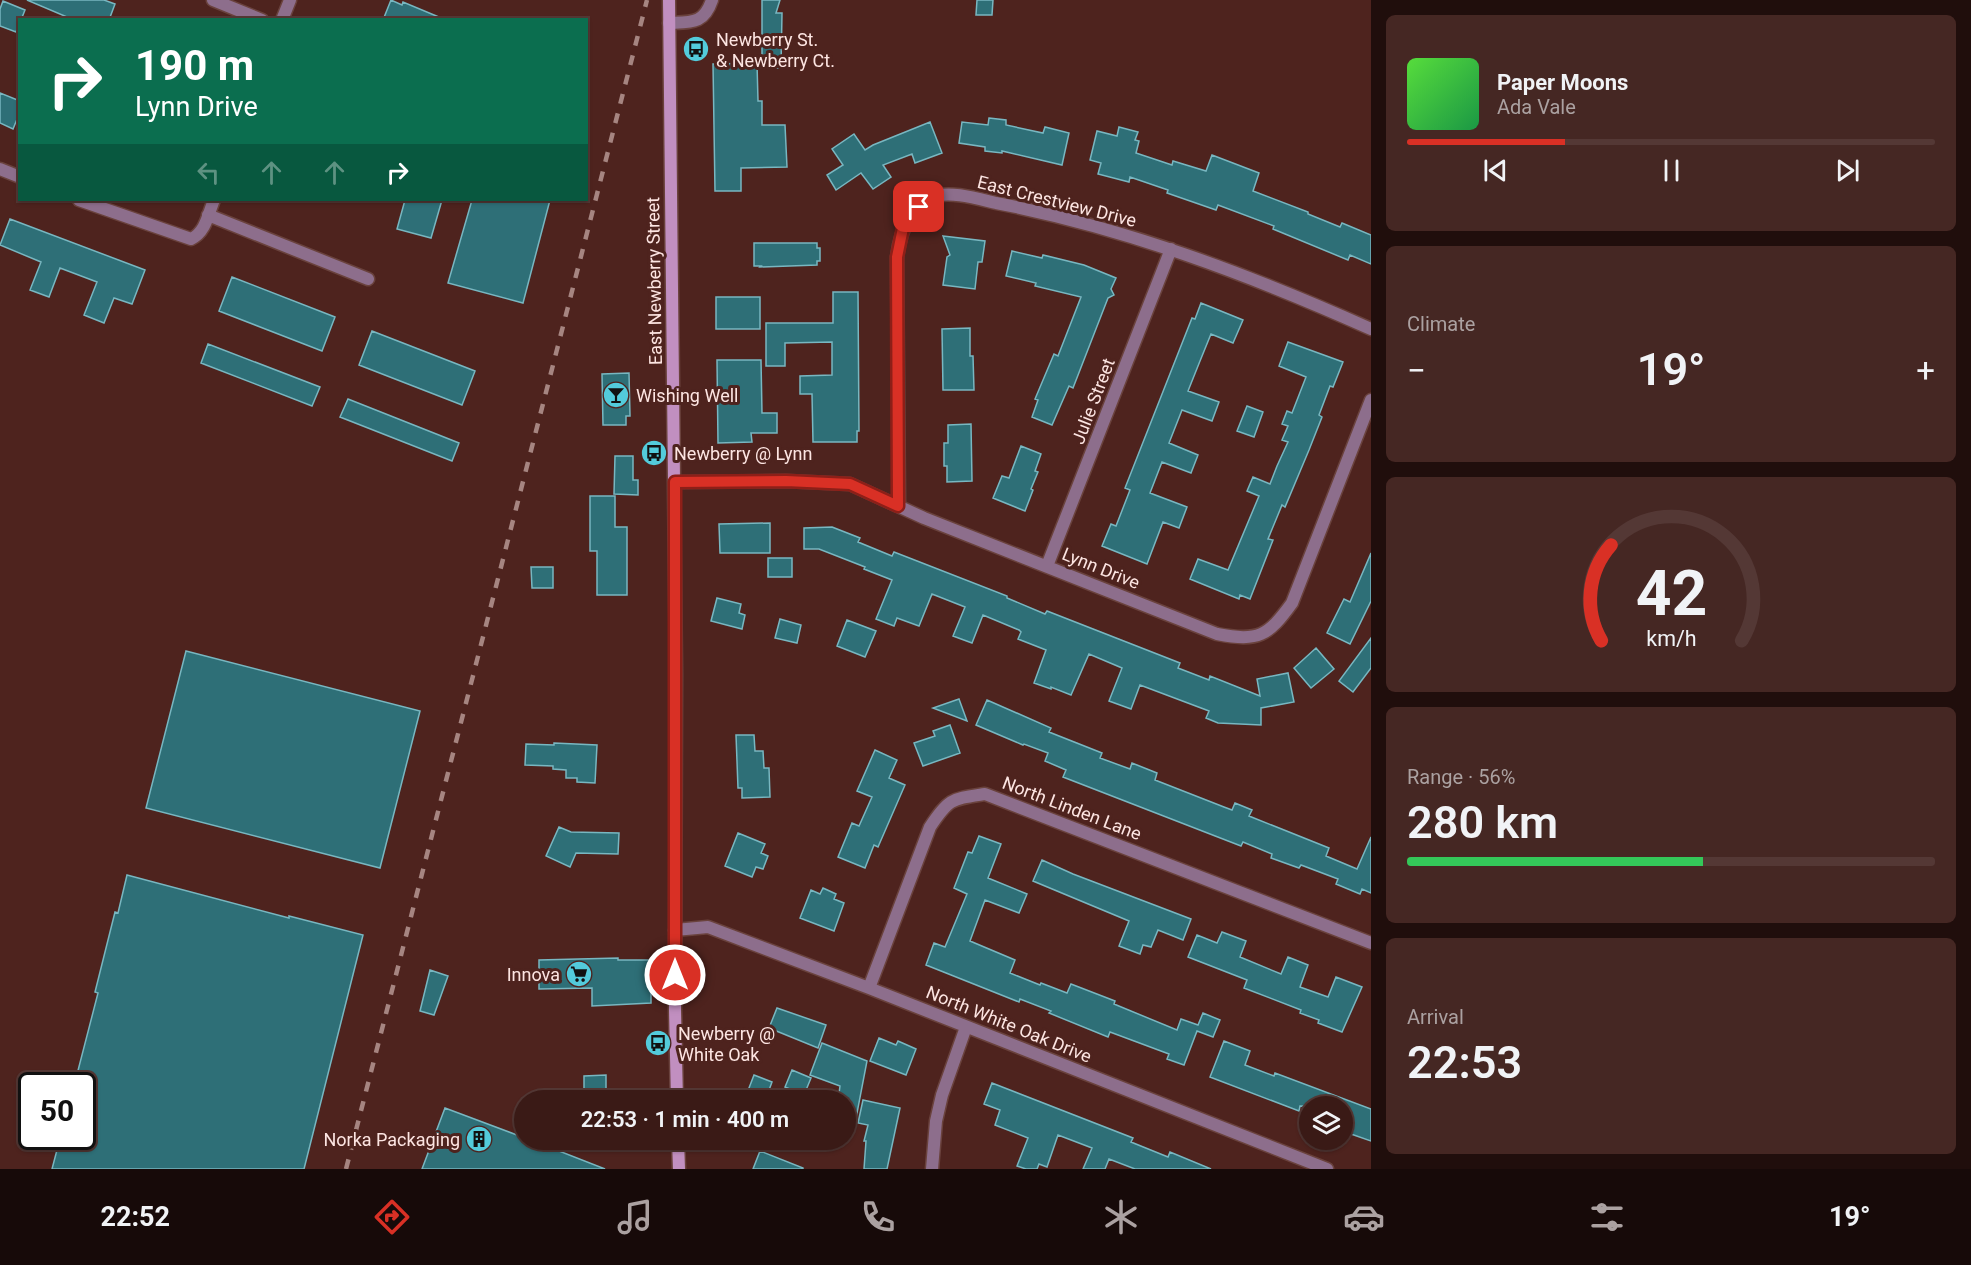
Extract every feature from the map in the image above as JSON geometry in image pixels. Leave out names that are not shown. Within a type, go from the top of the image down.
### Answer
[{"type":"main road","name":"East Newberry Street","points":[[669,0],[675,482],[677,1090]]},
{"type":"main road","points":[[678,1150],[679,1169]]},
{"type":"street","points":[[213,0],[257,18]]},
{"type":"street","points":[[283,18],[290,0]]},
{"type":"street","points":[[669,23],[697,21],[705,15],[712,0]]},
{"type":"street","points":[[0,169],[18,176]]},
{"type":"street","name":"East Crestview Drive","points":[[898,506],[897,257],[903,228],[919,207],[934,196],[960,196],[1025,208],[1116,232],[1230,269],[1371,329]]},
{"type":"street","points":[[82,201],[191,239],[202,230],[214,201]]},
{"type":"street","points":[[208,215],[368,279]]},
{"type":"street","name":"Julie Street","points":[[1047,566],[1171,249]]},
{"type":"street","name":"Lynn Drive","points":[[675,482],[786,481],[850,484],[898,506],[1217,634],[1239,638],[1259,635],[1274,627],[1292,603],[1371,400]]},
{"type":"street","name":"North Linden Lane","points":[[869,988],[930,827],[943,807],[957,798],[985,794],[1371,943]]},
{"type":"street","name":"North White Oak Drive","points":[[675,930],[708,927],[869,988],[1327,1169]]},
{"type":"street","points":[[932,1169],[936,1121],[942,1095],[966,1027]]},
{"type":"building","points":[[27,0],[104,0],[115,4],[110,18],[69,18]]},
{"type":"building","points":[[391,0],[402,5],[403,2],[441,18],[384,18]]},
{"type":"building","points":[[762,0],[780,0],[776,13],[782,13],[781,68],[762,68]]},
{"type":"building","points":[[977,0],[993,0],[992,15],[976,15]]},
{"type":"building","points":[[3,1],[25,10],[22,18],[18,18],[16,32],[0,26],[0,9]]},
{"type":"building","points":[[757,63],[758,101],[762,101],[762,125],[785,125],[787,167],[741,168],[741,191],[715,191],[713,64]]},
{"type":"building","points":[[0,93],[18,100],[18,117],[13,129],[0,123]]},
{"type":"building","points":[[989,118],[1006,120],[1006,125],[1043,133],[1045,127],[1069,133],[1062,165],[1002,151],[1002,153],[985,151],[985,147],[959,143],[962,122],[988,125]]},
{"type":"building","points":[[930,122],[942,153],[915,163],[912,154],[883,165],[891,177],[873,189],[861,173],[836,190],[827,175],[843,165],[832,149],[854,134],[865,150]]},
{"type":"building","points":[[1119,127],[1138,132],[1135,140],[1139,141],[1136,153],[1172,165],[1173,161],[1206,171],[1212,155],[1259,173],[1253,191],[1340,227],[1342,223],[1371,235],[1371,264],[1350,255],[1348,260],[1273,229],[1274,226],[1218,205],[1216,210],[1130,177],[1129,182],[1098,174],[1101,163],[1090,160],[1097,131],[1117,136]]},
{"type":"building","points":[[405,201],[442,201],[431,238],[397,229]]},
{"type":"building","points":[[472,201],[550,201],[523,303],[448,283]]},
{"type":"building","points":[[10,219],[145,270],[132,304],[114,298],[104,323],[84,315],[97,282],[60,268],[49,297],[30,290],[41,262],[0,245]]},
{"type":"building","points":[[943,236],[985,241],[982,262],[978,262],[975,289],[943,285],[947,257],[950,255]]},
{"type":"building","points":[[754,243],[817,243],[817,248],[820,248],[820,261],[817,261],[817,265],[754,266]]},
{"type":"building","points":[[1012,251],[1042,258],[1043,255],[1084,265],[1116,278],[1111,289],[1114,295],[1108,298],[1073,388],[1069,386],[1052,425],[1032,417],[1038,400],[1035,399],[1054,354],[1058,356],[1081,297],[1035,286],[1036,283],[1006,276]]},
{"type":"building","points":[[232,277],[335,317],[322,351],[219,311]]},
{"type":"building","points":[[833,292],[858,292],[859,431],[857,431],[857,442],[813,442],[812,394],[800,394],[800,376],[832,375],[832,342],[785,343],[785,366],[766,366],[766,323],[833,323]]},
{"type":"building","points":[[716,297],[760,297],[760,329],[716,329]]},
{"type":"building","points":[[1201,303],[1243,320],[1233,343],[1211,334],[1188,391],[1219,402],[1212,421],[1182,410],[1169,443],[1198,455],[1191,473],[1162,462],[1150,493],[1187,507],[1179,528],[1163,522],[1147,564],[1102,546],[1111,524],[1116,526],[1130,490],[1125,488],[1192,318],[1195,319]]},
{"type":"building","points":[[970,328],[970,356],[973,356],[974,390],[943,390],[942,329]]},
{"type":"building","points":[[372,331],[475,371],[462,405],[359,365]]},
{"type":"building","points":[[1288,342],[1343,362],[1333,387],[1330,386],[1319,415],[1322,417],[1285,507],[1282,505],[1268,539],[1273,540],[1250,599],[1240,595],[1239,599],[1190,579],[1198,559],[1228,570],[1259,496],[1247,491],[1253,477],[1270,484],[1288,442],[1282,440],[1288,426],[1282,424],[1287,411],[1292,413],[1306,377],[1279,366]]},
{"type":"building","points":[[208,344],[320,387],[312,406],[201,363]]},
{"type":"building","points":[[717,360],[761,360],[762,413],[777,413],[777,433],[751,433],[752,442],[718,443]]},
{"type":"building","name":"Wishing Well","points":[[629,373],[630,416],[626,416],[626,425],[603,425],[602,374]]},
{"type":"building","points":[[348,399],[459,443],[452,461],[340,417]]},
{"type":"building","points":[[1247,406],[1263,412],[1254,437],[1237,431]]},
{"type":"building","points":[[971,424],[972,481],[947,482],[944,443],[948,443],[948,425]]},
{"type":"building","points":[[1021,446],[1041,454],[1035,471],[1038,472],[1031,489],[1033,490],[1025,511],[993,498],[1002,476],[1009,478]]},
{"type":"building","points":[[615,456],[633,456],[633,480],[638,480],[638,495],[614,494]]},
{"type":"building","points":[[590,496],[615,496],[615,527],[627,527],[627,595],[597,595],[597,551],[590,551]]},
{"type":"building","points":[[770,523],[770,553],[720,553],[719,524]]},
{"type":"building","points":[[832,527],[860,538],[858,542],[892,556],[894,552],[1007,596],[1007,598],[1045,614],[1047,611],[1180,663],[1178,668],[1209,680],[1210,676],[1260,696],[1257,679],[1288,673],[1294,702],[1261,708],[1261,725],[1218,723],[1206,718],[1209,711],[1140,685],[1131,709],[1109,701],[1122,668],[1089,654],[1071,695],[1034,683],[1046,650],[1018,639],[1021,632],[1019,630],[983,615],[972,643],[953,636],[965,607],[932,594],[919,626],[897,618],[894,626],[876,619],[892,580],[819,549],[804,549],[804,528]]},
{"type":"building","points":[[1371,553],[1371,601],[1350,644],[1327,633],[1344,599],[1350,602]]},
{"type":"building","points":[[768,558],[792,558],[792,577],[768,577]]},
{"type":"building","points":[[531,567],[553,567],[553,588],[532,588]]},
{"type":"building","points":[[717,598],[741,604],[739,613],[745,615],[742,629],[711,621]]},
{"type":"building","points":[[780,619],[801,625],[797,643],[775,638]]},
{"type":"building","points":[[847,620],[876,631],[865,657],[837,646]]},
{"type":"building","points":[[1371,638],[1371,668],[1353,692],[1339,681]]},
{"type":"building","points":[[1316,648],[1334,669],[1311,688],[1294,668]]},
{"type":"building","points":[[186,651],[420,711],[380,868],[146,808]]},
{"type":"building","points":[[959,699],[967,721],[933,708]]},
{"type":"building","points":[[987,700],[1051,728],[1049,732],[1102,753],[1100,758],[1130,769],[1132,763],[1157,773],[1155,780],[1232,810],[1235,803],[1252,810],[1249,816],[1329,848],[1326,856],[1357,869],[1371,837],[1371,893],[1362,889],[1360,894],[1336,884],[1338,879],[1301,865],[1299,868],[1271,858],[1272,854],[1243,842],[1241,846],[1063,777],[1066,770],[1045,761],[1048,753],[976,725]]},
{"type":"building","points":[[950,725],[960,753],[923,766],[914,743],[935,736],[933,731]]},
{"type":"building","points":[[736,735],[754,735],[755,751],[763,751],[764,768],[769,768],[770,797],[742,798],[742,788],[738,788]]},
{"type":"building","points":[[554,743],[597,745],[595,783],[577,782],[577,778],[566,778],[566,770],[553,769],[553,766],[525,765],[526,744],[554,745]]},
{"type":"building","points":[[875,750],[897,760],[889,778],[905,785],[878,847],[874,845],[865,868],[838,857],[852,823],[859,826],[872,797],[857,791]]},
{"type":"building","points":[[559,827],[571,832],[619,833],[618,854],[576,853],[570,867],[546,856]]},
{"type":"building","points":[[738,833],[765,844],[761,853],[768,856],[763,869],[756,867],[752,877],[725,866]]},
{"type":"building","points":[[979,836],[1001,844],[988,878],[1027,894],[1019,913],[985,900],[970,941],[1015,960],[1010,973],[1067,993],[1071,984],[1115,1001],[1114,1004],[1177,1030],[1181,1019],[1198,1025],[1203,1013],[1220,1020],[1213,1037],[1197,1031],[1184,1065],[1167,1059],[1169,1054],[1110,1032],[1108,1037],[1049,1013],[1051,1011],[1020,999],[1019,1002],[926,965],[934,943],[945,947],[967,894],[954,888],[968,852],[972,853]]},
{"type":"building","points":[[1042,860],[1191,919],[1183,940],[1158,930],[1151,947],[1143,945],[1140,954],[1119,946],[1129,921],[1033,881]]},
{"type":"building","points":[[127,875],[363,935],[304,1169],[52,1169],[57,1150],[96,1150],[96,1072],[78,1072],[98,993],[95,992],[115,912],[118,913]]},
{"type":"building","points":[[823,888],[836,894],[834,899],[844,903],[834,931],[800,918],[811,890],[820,894]]},
{"type":"building","points":[[1222,932],[1246,941],[1240,957],[1281,974],[1288,957],[1308,965],[1300,987],[1328,997],[1336,977],[1362,987],[1342,1032],[1318,1023],[1319,1020],[1300,1013],[1301,1010],[1244,988],[1247,980],[1188,957],[1197,935],[1217,943]]},
{"type":"building","name":"Innova","points":[[618,958],[618,960],[651,960],[651,1003],[592,1006],[592,988],[539,989],[539,960]]},
{"type":"building","points":[[430,970],[448,976],[434,1015],[420,1011]]},
{"type":"building","points":[[777,1008],[826,1025],[818,1048],[769,1028]]},
{"type":"building","points":[[879,1038],[896,1045],[898,1041],[916,1049],[906,1075],[870,1061]]},
{"type":"building","points":[[1224,1041],[1250,1051],[1245,1065],[1274,1076],[1275,1073],[1336,1096],[1299,1096],[1299,1111],[1210,1077]]},
{"type":"building","points":[[822,1043],[867,1061],[856,1118],[856,1090],[839,1090],[840,1086],[810,1075]]},
{"type":"building","points":[[792,1070],[811,1078],[806,1090],[792,1090],[785,1087]]},
{"type":"building","points":[[606,1075],[606,1090],[584,1090],[584,1076]]},
{"type":"building","points":[[754,1075],[772,1082],[769,1090],[748,1090]]},
{"type":"building","points":[[992,1083],[1133,1138],[1131,1142],[1168,1157],[1170,1152],[1211,1169],[1135,1169],[1109,1159],[1105,1169],[1083,1169],[1092,1148],[1058,1135],[1047,1167],[1039,1164],[1037,1169],[1017,1166],[1028,1138],[995,1125],[1000,1110],[984,1104]]},
{"type":"building","points":[[863,1100],[900,1108],[887,1169],[864,1169],[866,1141],[864,1141],[868,1125],[858,1123]]},
{"type":"building","points":[[1353,1102],[1371,1109],[1371,1141],[1353,1135]]},
{"type":"building","name":"Norka Packaging","points":[[445,1108],[514,1134],[514,1150],[557,1150],[605,1169],[422,1169]]},
{"type":"building","points":[[760,1151],[803,1168],[803,1169],[753,1169]]},
{"type":"railway","points":[[346,1169],[647,0]]},
{"type":"place","name":"Newberry St. & Newberry Ct.","points":[[696,49]]},
{"type":"place","name":"Wishing Well","points":[[616,395]]},
{"type":"place","name":"Newberry @ Lynn","points":[[654,453]]},
{"type":"place","name":"Innova","points":[[579,974]]},
{"type":"place","name":"Newberry @ White Oak","points":[[658,1043]]},
{"type":"place","name":"Norka Packaging","points":[[479,1139]]},
{"type":"route","points":[[675,975],[675,482],[786,481],[850,484],[898,506],[897,257],[903,228],[919,207]]}]
